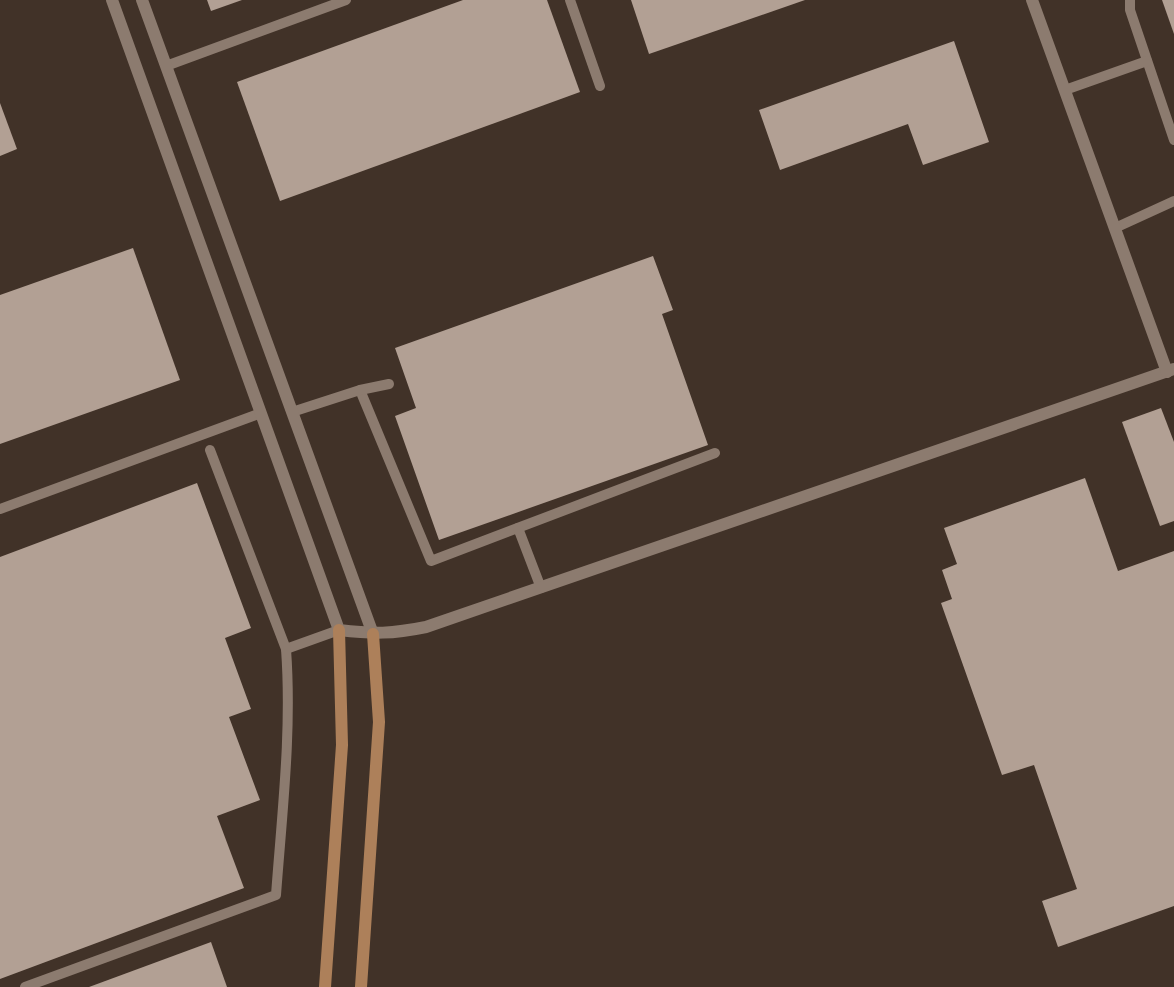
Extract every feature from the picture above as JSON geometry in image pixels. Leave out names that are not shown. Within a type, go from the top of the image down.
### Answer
[{"type":"street","points":[[112,0],[339,630],[342,745],[325,987]]},
{"type":"street","points":[[142,0],[373,634],[379,722],[361,987]]},
{"type":"street","points":[[339,630],[373,634],[426,627],[1171,370],[1115,228],[1032,0]]},
{"type":"lane","points":[[166,66],[346,0]]},
{"type":"lane","points":[[570,0],[600,86]]},
{"type":"lane","points":[[1130,0],[1130,10],[1174,140]]},
{"type":"lane","points":[[1065,90],[1147,61]]},
{"type":"lane","points":[[1115,228],[1174,201]]},
{"type":"lane","points":[[292,412],[360,390],[389,384]]},
{"type":"lane","points":[[360,390],[431,561],[715,453]]},
{"type":"lane","points":[[0,508],[261,413]]},
{"type":"lane","points":[[25,987],[276,895],[286,754],[288,676],[286,649],[210,450]]},
{"type":"lane","points":[[518,528],[541,588]]},
{"type":"lane","points":[[286,649],[339,630]]},
{"type":"building","points":[[207,0],[242,0],[211,11]]},
{"type":"building","points":[[463,0],[547,0],[580,92],[280,201],[237,82]]},
{"type":"building","points":[[631,0],[805,0],[649,54]]},
{"type":"building","points":[[1162,0],[1174,0],[1174,34]]},
{"type":"building","points":[[954,41],[989,142],[923,165],[908,124],[780,170],[759,110]]},
{"type":"building","points":[[0,103],[17,149],[0,156]]},
{"type":"building","points":[[133,248],[180,380],[0,444],[0,295]]},
{"type":"building","points":[[653,256],[673,310],[662,314],[708,445],[439,540],[395,416],[416,408],[395,348]]},
{"type":"building","points":[[1161,408],[1174,442],[1174,521],[1160,526],[1122,422]]},
{"type":"building","points":[[1085,478],[1118,571],[1174,551],[1174,906],[1058,947],[1042,901],[1077,889],[1034,765],[1002,775],[941,603],[952,599],[942,570],[957,564],[944,528]]},
{"type":"building","points":[[197,483],[251,628],[225,638],[251,709],[229,717],[260,800],[217,816],[244,888],[0,979],[0,557]]},
{"type":"building","points":[[211,942],[227,987],[89,987]]}]
